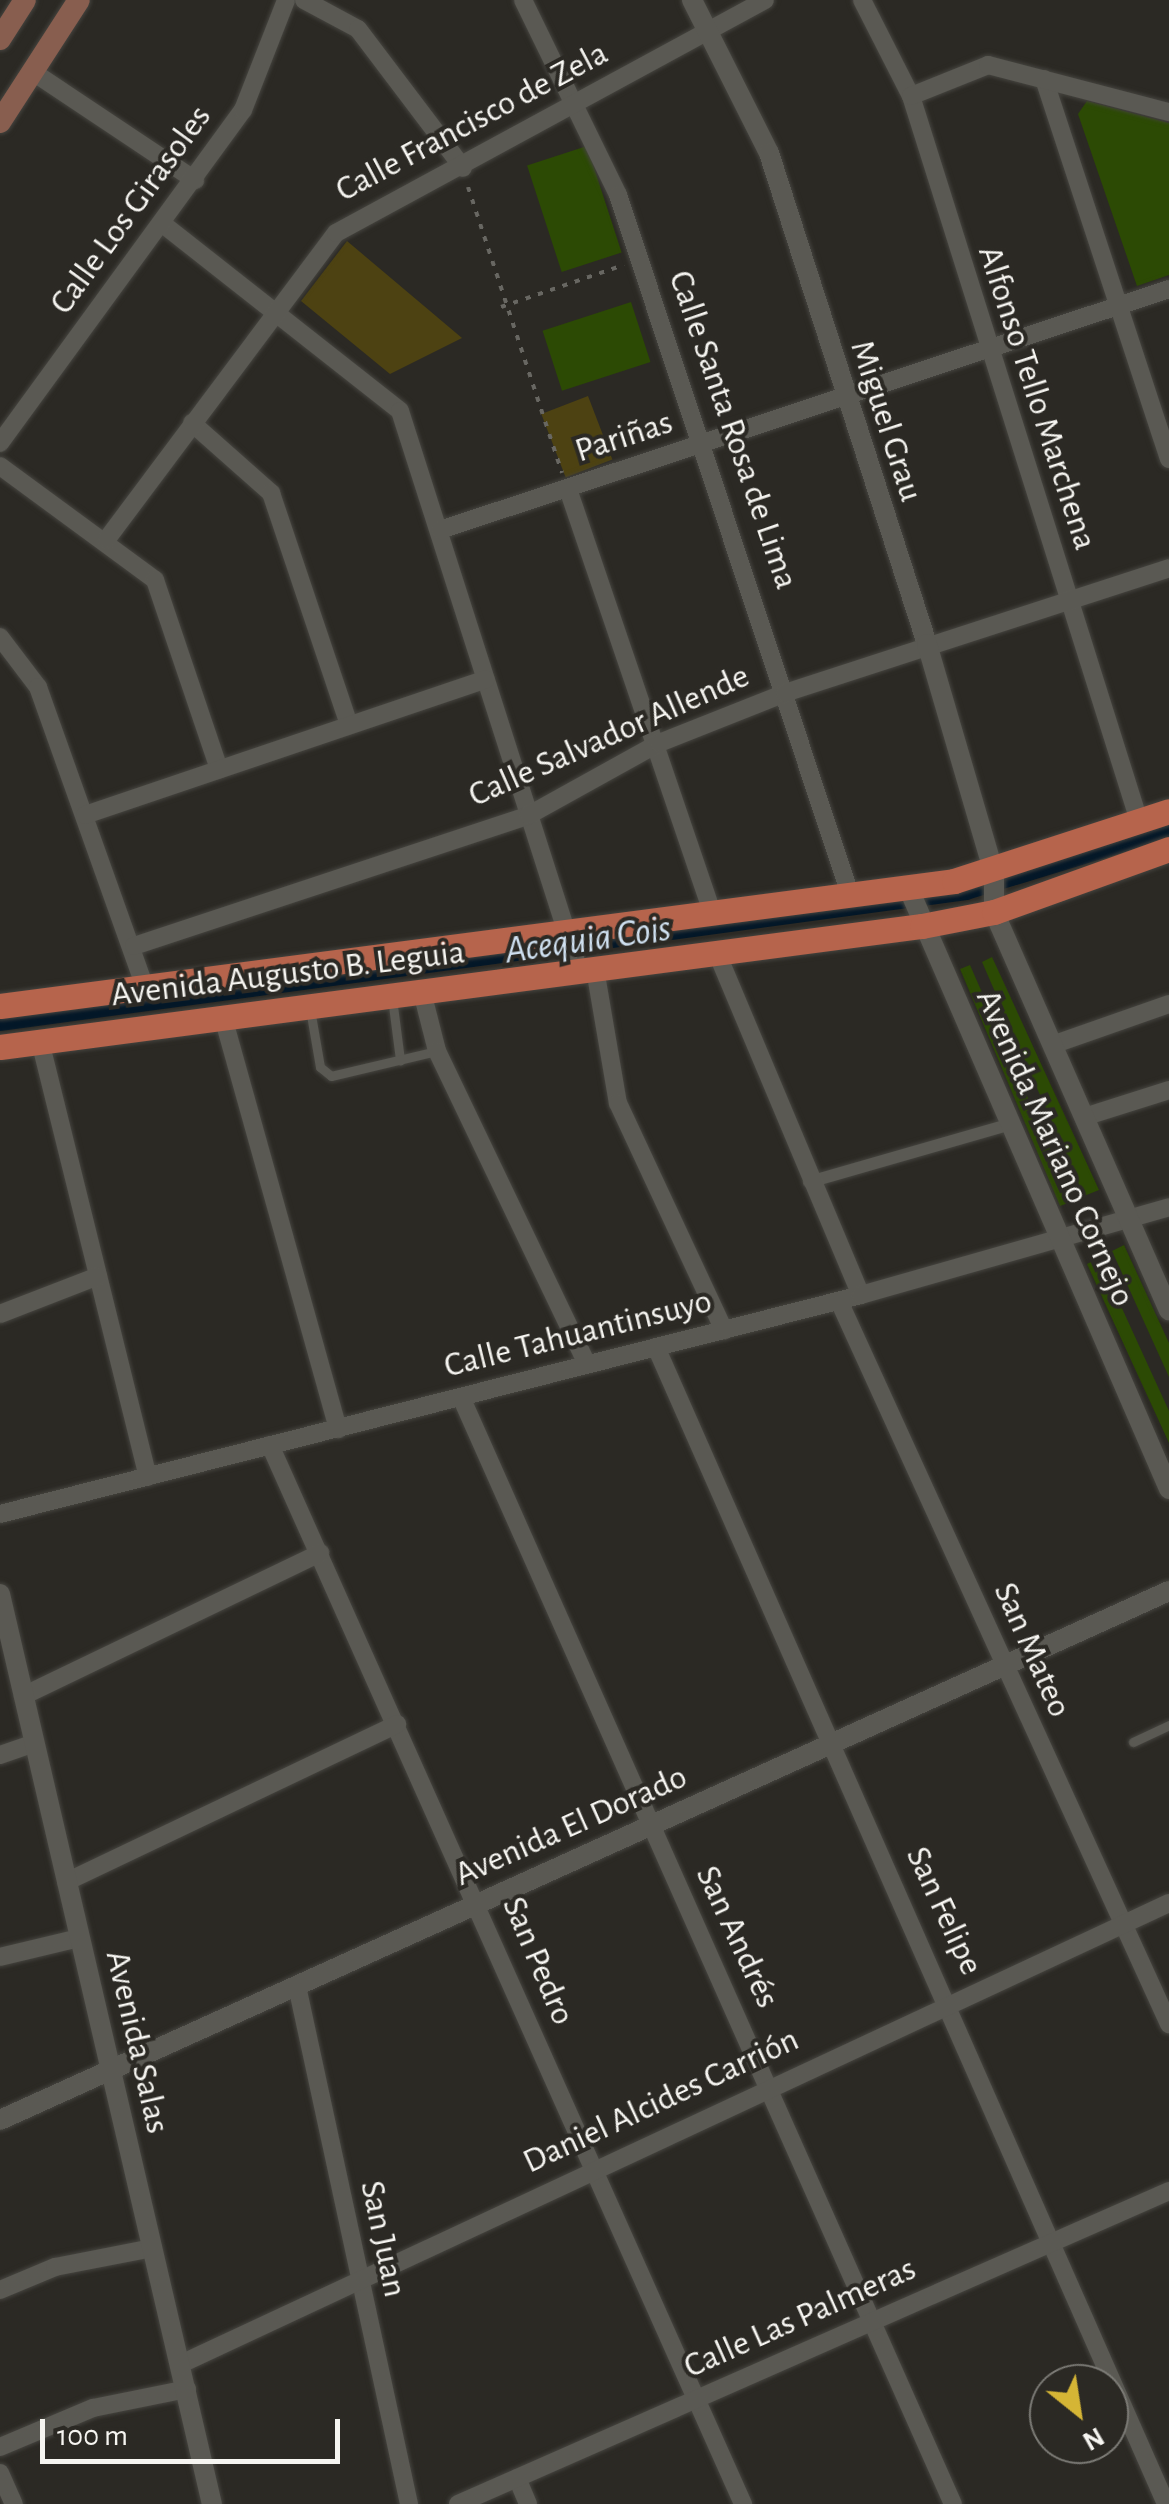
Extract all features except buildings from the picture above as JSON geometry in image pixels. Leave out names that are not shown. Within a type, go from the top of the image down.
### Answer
[{"type":"main road","points":[[0,39],[25,0]]},
{"type":"main road","points":[[0,122],[79,0]]},
{"type":"main road","name":"Avenida Augusto B. Leguia","points":[[0,1006],[994,874],[1169,811]]},
{"type":"main road","name":"Avenida Augusto B. Leguia","points":[[0,1046],[922,925],[994,911],[1169,849]]},
{"type":"street","name":"Calle Los Girasoles","points":[[0,443],[164,225],[243,110],[286,0]]},
{"type":"street","points":[[304,0],[358,29],[463,168]]},
{"type":"street","name":"Calle Santa Rosa de Lima","points":[[524,0],[578,102],[641,260],[706,444],[850,894]]},
{"type":"street","name":"Miguel Grau","points":[[692,0],[769,153],[843,400],[927,644],[994,874]]},
{"type":"street","name":"Calle Francisco de Zela","points":[[107,539],[336,232],[463,168],[764,0]]},
{"type":"street","name":"Alfonso Tello Marchena","points":[[862,0],[911,96],[985,352],[1140,822]]},
{"type":"street","points":[[911,96],[988,65],[1169,112]]},
{"type":"street","points":[[33,72],[195,180]]},
{"type":"street","points":[[1044,79],[1169,459]]},
{"type":"street","points":[[164,225],[276,308],[400,411],[567,932],[584,970],[618,1104],[724,1330]]},
{"type":"street","name":"Pariñas","points":[[440,530],[843,400],[1169,289]]},
{"type":"street","points":[[0,410],[16,422]]},
{"type":"street","points":[[192,423],[271,493],[349,725]]},
{"type":"street","points":[[0,466],[142,565],[168,604],[219,769]]},
{"type":"street","points":[[568,489],[659,743],[712,912]]},
{"type":"street","name":"Calle Salvador Allende","points":[[134,946],[529,815],[659,743],[785,693],[1169,568]]},
{"type":"street","points":[[0,638],[32,675],[134,946],[144,987]]},
{"type":"street","points":[[85,815],[486,679]]},
{"type":"street","name":"Avenida Mariano Cornejo","points":[[994,874],[994,911],[1169,1310]]},
{"type":"street","name":"Avenida Mariano Cornejo","points":[[908,888],[1169,1489]]},
{"type":"street","points":[[717,953],[809,1182],[861,1296]]},
{"type":"street","points":[[422,992],[437,1051],[587,1364]]},
{"type":"street","points":[[1052,1045],[1169,1004]]},
{"type":"street","points":[[223,1018],[338,1428]]},
{"type":"street","points":[[40,1041],[148,1477]]},
{"type":"street","points":[[1084,1118],[1169,1090]]},
{"type":"street","points":[[809,1182],[1008,1125]]},
{"type":"street","name":"Calle Tahuantinsuyo","points":[[0,1514],[861,1296],[1169,1207]]},
{"type":"street","points":[[0,1314],[98,1276]]},
{"type":"street","name":"San Mateo","points":[[839,1300],[1169,2024]]},
{"type":"street","name":"San Felipe","points":[[656,1348],[950,2004],[1166,2504]]},
{"type":"street","name":"San Andrés","points":[[461,1397],[953,2504]]},
{"type":"street","name":"San Pedro","points":[[270,1444],[479,1904],[590,2168],[743,2504]]},
{"type":"street","points":[[24,1696],[320,1554]]},
{"type":"street","name":"Avenida El Dorado","points":[[0,2120],[1169,1591]]},
{"type":"street","name":"Avenida Salas","points":[[0,1594],[110,2072],[183,2363],[212,2504]]},
{"type":"street","points":[[66,1882],[397,1724]]},
{"type":"street","points":[[0,1755],[34,1743]]},
{"type":"street","name":"Daniel Alcides Carrión","points":[[183,2363],[590,2168],[1169,1903]]},
{"type":"street","points":[[0,1957],[79,1938]]},
{"type":"street","name":"San Juan","points":[[298,1986],[408,2504]]},
{"type":"street","name":"Calle Las Palmeras","points":[[458,2504],[1169,2191]]},
{"type":"street","points":[[0,2290],[70,2263],[153,2248]]},
{"type":"street","points":[[0,2447],[93,2408],[187,2389]]},
{"type":"street","points":[[0,2473],[14,2504]]},
{"type":"street","points":[[516,2478],[528,2504]]},
{"type":"lane","points":[[391,996],[400,1060]]},
{"type":"lane","points":[[310,1006],[325,1073],[437,1051]]},
{"type":"lane","points":[[1134,1742],[1169,1725]]},
{"type":"path","points":[[463,168],[500,307],[568,489]]},
{"type":"path","points":[[500,307],[641,260]]},
{"type":"green space","points":[[1087,101],[1169,123],[1169,275],[1137,286],[1078,114]]},
{"type":"green space","points":[[587,146],[622,253],[562,272],[527,165]]},
{"type":"green space","points":[[631,302],[650,362],[562,391],[543,331]]},
{"type":"green space","points":[[992,957],[1099,1190],[1084,1196],[982,962]]},
{"type":"green space","points":[[970,965],[1073,1201],[1060,1206],[960,969]]},
{"type":"green space","points":[[1124,1245],[1169,1343],[1169,1377],[1112,1251]]},
{"type":"green space","points":[[1099,1258],[1169,1411],[1169,1443],[1087,1264]]},
{"type":"waterway","name":"Acequia Cois","points":[[0,1021],[966,890],[1169,828]]}]
